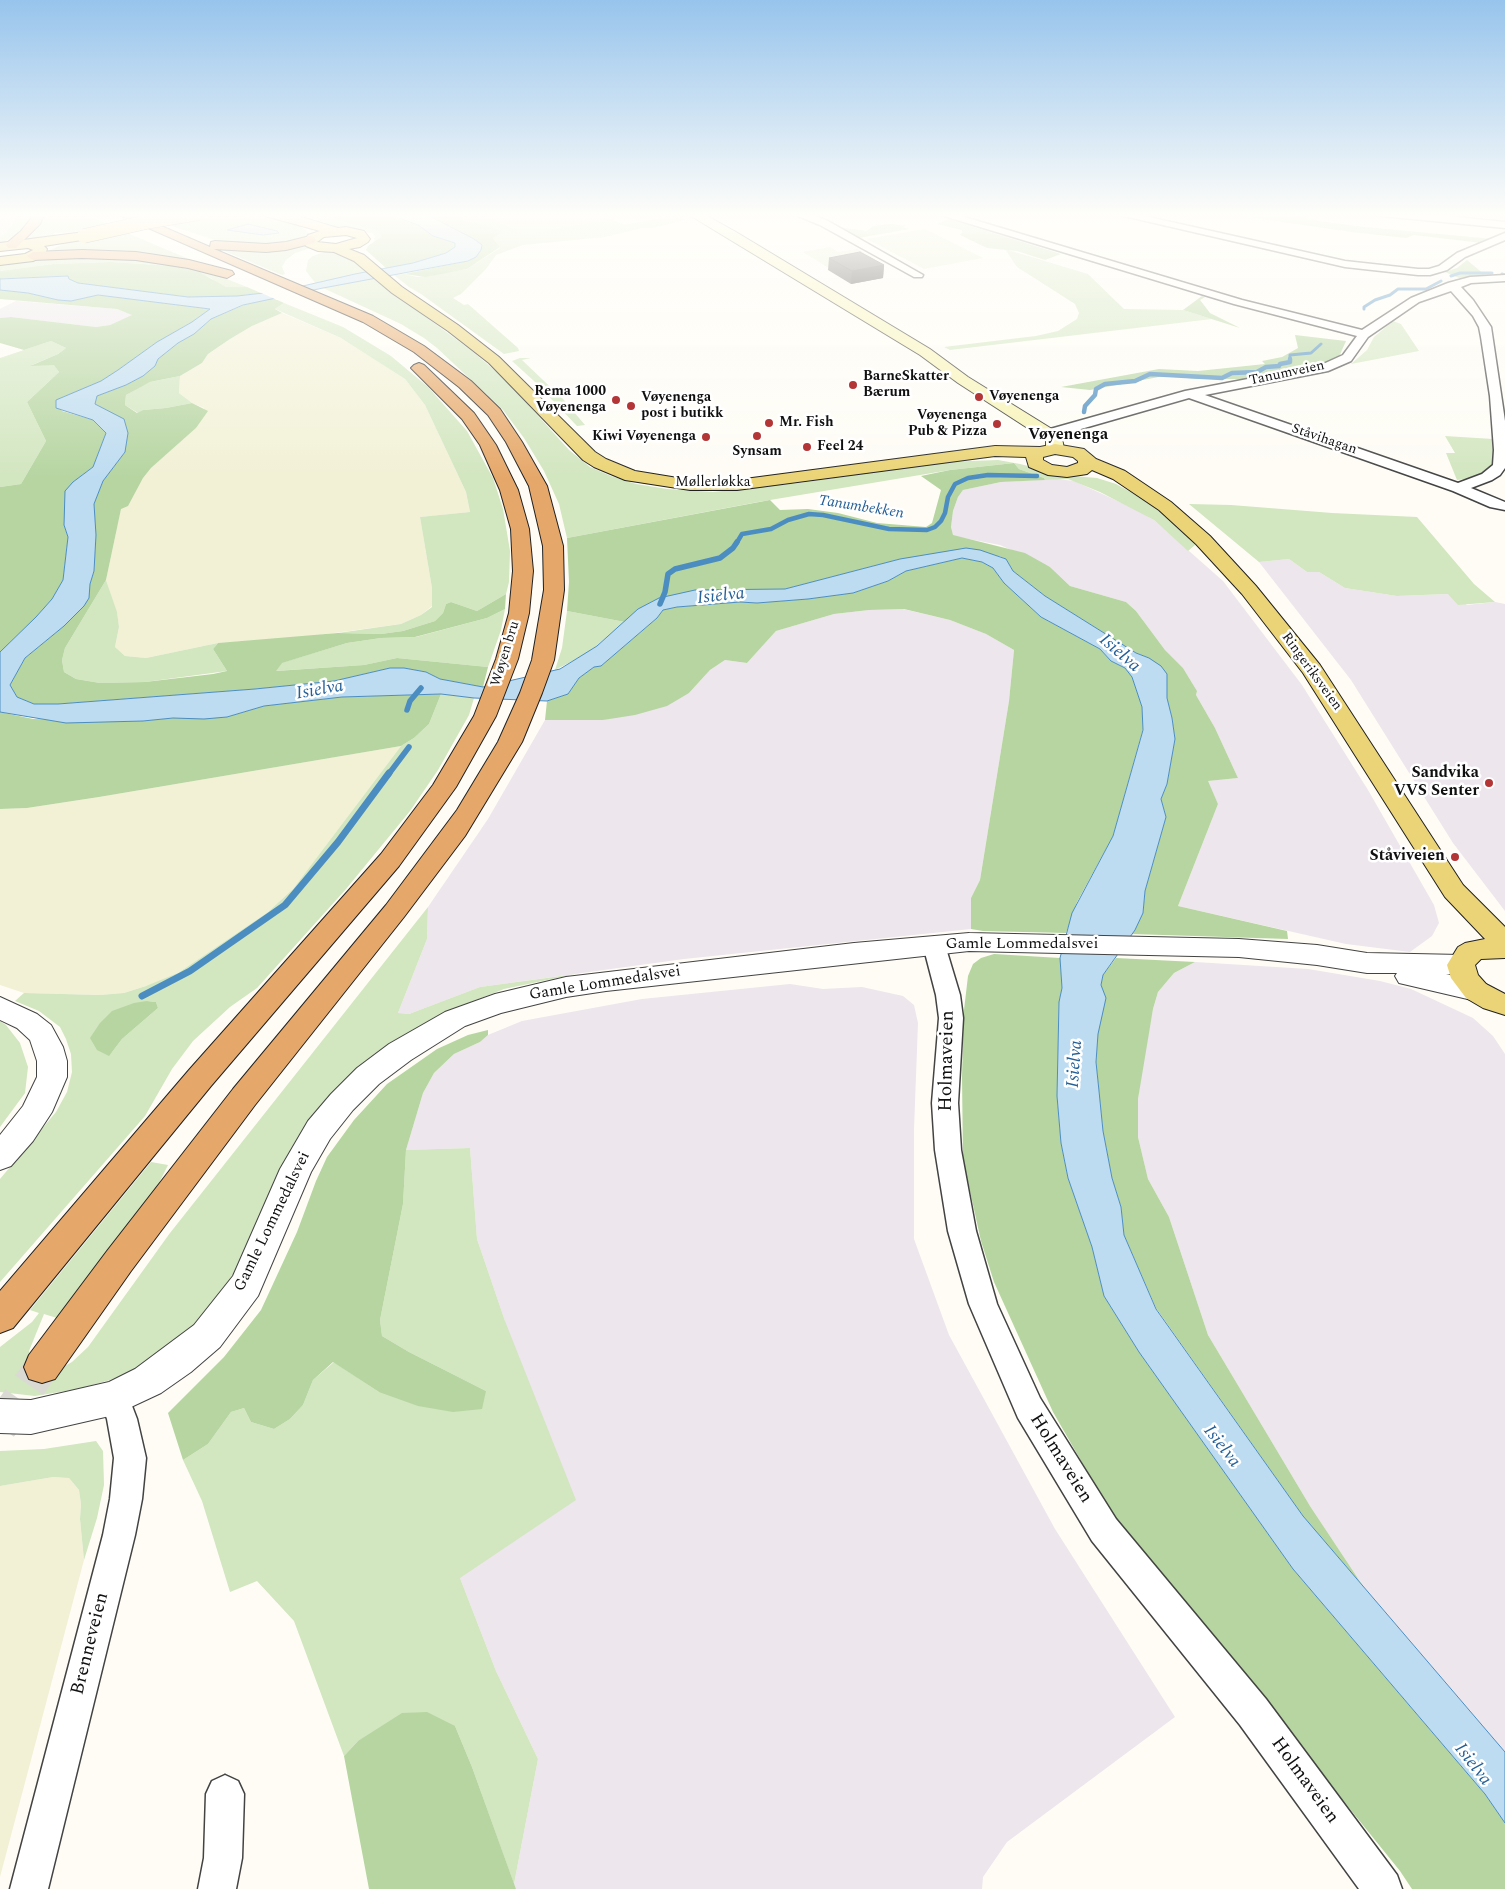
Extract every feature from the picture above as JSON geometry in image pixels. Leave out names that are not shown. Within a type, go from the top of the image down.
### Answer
[{"type":"highway","name":"Wøyen bru","points":[[0,1317],[200,1078],[390,860],[444,787],[485,716],[507,659],[516,628],[522,590],[523,550],[515,507],[505,480],[488,446],[473,423],[442,389],[412,362],[384,343],[300,301]]},
{"type":"highway","points":[[42,1367],[119,1261],[244,1097],[374,938],[452,836],[490,776],[522,716],[543,660],[554,590],[553,546],[549,524],[533,476],[514,442],[494,412],[439,362],[403,338],[328,301]]},
{"type":"highway","points":[[332,301],[335,304]]},
{"type":"main road","name":"Møllerløkka","points":[[413,301],[453,328],[494,360],[589,456],[600,463],[631,476],[690,485],[737,485],[1047,446]]},
{"type":"main road","points":[[842,301],[916,346],[963,380],[1009,408],[1032,416],[1047,446],[1081,462]]},
{"type":"main road","points":[[1047,446],[1040,467],[1057,472],[1081,462]]},
{"type":"main road","name":"Ringeriksveien","points":[[1081,462],[1133,485],[1165,506],[1204,540],[1273,620],[1312,670],[1454,891],[1478,914],[1505,945]]},
{"type":"main road","name":"Ringeriksveien","points":[[1454,891],[1468,957],[1465,978],[1476,991]]},
{"type":"main road","points":[[1468,957],[1491,948],[1505,949]]},
{"type":"main road","points":[[1476,991],[1504,1005]]},
{"type":"street","points":[[1240,301],[1364,334]]},
{"type":"street","name":"Tanumveien","points":[[1047,446],[1190,394],[1324,368],[1347,358],[1364,334],[1413,301]]},
{"type":"street","points":[[1458,488],[1495,472],[1500,464],[1501,450],[1496,396],[1485,327],[1467,301]]},
{"type":"street","name":"Ståvihagan","points":[[1190,394],[1505,506]]},
{"type":"street","name":"Gamle Lommedalsvei","points":[[0,1416],[31,1417],[114,1398],[163,1370],[207,1336],[246,1284],[296,1169],[319,1130],[342,1102],[368,1076],[400,1052],[454,1019],[495,1004],[566,987],[934,945],[998,942],[1278,951],[1367,963],[1410,976],[1476,991]]},
{"type":"street","name":"Holmaveien","points":[[934,945],[948,995],[951,1018],[945,1103],[948,1150],[962,1232],[983,1304],[1029,1408],[1104,1530],[1253,1712],[1383,1889]]},
{"type":"street","name":"Gamle Lommedalsvei","points":[[1367,963],[1468,957]]},
{"type":"street","points":[[0,1007],[27,1021],[40,1033],[48,1047],[52,1061],[52,1077],[36,1112],[22,1132],[0,1157]]},
{"type":"street","name":"Brenneveien","points":[[29,1889],[126,1499],[130,1458],[122,1419],[114,1398]]},
{"type":"street","points":[[217,1889],[223,1858],[225,1794]]},
{"type":"shaded area","points":[[18,301],[117,309],[133,315],[110,325],[96,327],[11,317],[0,318],[0,309]]},
{"type":"shaded area","points":[[1057,479],[1074,481],[1135,509],[1154,520],[1223,581],[1302,685],[1368,790],[1434,905],[1439,923],[1432,936],[1410,952],[1346,944],[1178,906],[1218,804],[1207,781],[1238,778],[1215,728],[1196,695],[1197,691],[1183,668],[1165,650],[1136,611],[1126,602],[1070,586],[1050,567],[1000,545],[953,536],[951,527],[953,511],[958,497],[963,490],[1001,482]]},
{"type":"shaded area","points":[[1289,559],[1307,572],[1319,572],[1345,588],[1397,596],[1449,594],[1467,605],[1495,602],[1505,604],[1505,911],[1453,843],[1351,680],[1259,562]]},
{"type":"shaded area","points":[[903,609],[950,620],[986,634],[1014,650],[1009,701],[980,880],[971,898],[971,929],[684,959],[480,987],[409,1014],[398,1013],[427,939],[428,907],[488,819],[545,720],[603,720],[689,693],[710,670],[725,660],[747,663],[776,631],[834,614]]},
{"type":"shaded area","points":[[1195,962],[1308,969],[1380,981],[1411,989],[1473,1018],[1493,1036],[1505,1054],[1505,1752],[1363,1586],[1310,1506],[1208,1335],[1169,1217],[1148,1179],[1138,1137],[1138,1099],[1143,1061],[1158,992],[1174,973]]},
{"type":"shaded area","points":[[790,984],[823,989],[862,987],[903,996],[914,1005],[918,1023],[914,1129],[914,1239],[949,1335],[1055,1529],[1175,1717],[1007,1842],[983,1877],[982,1889],[516,1889],[514,1884],[538,1759],[496,1671],[460,1578],[505,1321],[477,1239],[470,1148],[406,1150],[423,1093],[434,1073],[454,1054],[480,1042],[488,1035],[522,1021],[642,999]]},
{"type":"green space","points":[[25,301],[147,301],[210,309],[192,322],[157,342],[101,381],[56,400],[62,411],[93,420],[106,433],[93,467],[73,482],[64,525],[68,537],[63,580],[52,599],[0,652],[0,487],[21,484],[46,441],[27,402],[59,372],[54,365],[30,366],[58,354],[66,348],[51,341],[24,350],[0,343],[0,318],[11,317],[96,327],[110,325],[132,315],[117,309]]},
{"type":"green space","points":[[260,301],[280,301],[284,303],[275,309],[282,313],[252,326],[230,339],[208,354],[202,363],[180,376],[150,382],[126,395],[125,405],[137,413],[143,410],[192,403],[208,411],[196,428],[151,468],[143,478],[128,506],[121,509],[106,580],[65,648],[62,660],[64,672],[76,679],[100,683],[145,682],[213,674],[227,671],[213,649],[218,643],[338,633],[381,634],[403,631],[435,621],[443,613],[446,604],[451,602],[477,611],[506,594],[505,609],[487,618],[415,637],[381,638],[347,643],[282,663],[276,671],[364,665],[397,658],[488,667],[483,687],[440,679],[426,672],[404,668],[390,668],[334,681],[255,689],[58,704],[34,704],[17,697],[10,685],[25,658],[64,626],[89,598],[90,584],[94,571],[96,535],[94,504],[103,481],[125,452],[106,410],[95,404],[97,396],[143,376],[155,366],[158,359],[178,343],[194,334],[211,319],[244,305]]},
{"type":"green space","points":[[351,301],[404,301],[472,351],[505,379],[569,450],[590,467],[636,484],[667,489],[713,492],[799,483],[945,462],[998,460],[1020,464],[1028,466],[1047,474],[1097,478],[1116,484],[1156,506],[1195,545],[1188,551],[1154,520],[1100,492],[1068,479],[1045,480],[1019,469],[1014,463],[950,470],[758,502],[567,538],[559,504],[544,471],[524,438],[503,410],[437,348],[401,324]]},
{"type":"green space","points":[[431,301],[458,301],[464,305],[468,304],[518,348],[519,351],[504,354]]},
{"type":"green space","points":[[1071,301],[1116,301],[1124,309],[1183,310],[1212,319],[950,350],[944,347],[1036,336],[1058,331],[1077,319],[1079,313],[1075,304]]},
{"type":"green space","points":[[1195,301],[1201,301],[1210,313],[1240,328],[1183,310]]},
{"type":"green space","points":[[284,303],[343,327],[391,356],[428,387],[467,431],[493,478],[503,509],[510,551],[509,582],[506,594],[477,611],[451,602],[446,604],[443,613],[435,621],[403,631],[381,634],[338,633],[401,624],[421,615],[432,607],[432,588],[420,517],[470,512],[466,492],[425,405],[405,379],[341,338],[275,309]]},
{"type":"green space","points":[[282,313],[341,338],[373,358],[405,379],[425,405],[466,492],[470,512],[420,517],[432,588],[432,606],[421,615],[401,624],[305,637],[218,643],[146,658],[125,656],[115,647],[119,627],[117,613],[106,580],[121,508],[128,505],[143,478],[151,468],[196,428],[204,408],[192,403],[179,393],[180,376],[202,363],[208,354],[230,339],[252,326]]},
{"type":"green space","points":[[1393,321],[1401,324],[1419,351],[1351,364],[1367,350],[1374,337]]},
{"type":"green space","points":[[1295,335],[1346,341],[1338,359],[1305,372],[1243,379],[1198,379],[1164,376],[1090,390],[1061,387],[1159,369],[1198,371],[1265,364],[1262,361],[1282,357],[1298,348]]},
{"type":"green space","points":[[51,341],[66,348],[58,354],[32,365],[54,364],[59,372],[27,402],[46,441],[21,484],[0,487],[0,358]]},
{"type":"green space","points":[[520,358],[531,358],[522,360],[563,399],[585,425],[577,426],[512,361]]},
{"type":"green space","points":[[180,376],[179,393],[192,403],[143,410],[138,413],[125,405],[126,395],[143,385]]},
{"type":"green space","points":[[1445,436],[1493,439],[1494,461],[1490,470],[1479,477],[1457,480],[1446,453],[1455,453]]},
{"type":"green space","points":[[1014,463],[1019,469],[1045,480],[1001,482],[963,490],[958,497],[953,511],[951,527],[953,535],[1025,553],[1050,567],[1070,586],[1126,602],[1136,611],[1165,650],[1183,668],[1197,691],[1196,695],[1215,728],[1238,778],[1208,781],[1218,804],[1178,906],[1287,931],[1288,939],[1132,934],[1143,913],[1145,891],[1166,817],[1161,799],[1167,784],[1175,739],[1167,698],[1149,658],[1136,653],[1045,596],[1013,571],[1006,559],[999,556],[900,559],[785,589],[733,589],[638,609],[625,622],[567,611],[569,582],[567,538],[770,500],[780,510],[808,509],[838,513],[877,523],[926,527],[932,523],[941,490],[921,476],[950,470]]},
{"type":"green space","points":[[1189,504],[1417,517],[1474,584],[1495,602],[1458,605],[1448,594],[1397,596],[1345,588],[1319,572],[1307,572],[1289,559],[1259,562]]},
{"type":"green space","points":[[962,558],[982,562],[993,568],[1004,583],[1041,617],[1100,649],[1111,661],[1125,668],[1132,676],[1142,707],[1143,729],[1113,836],[1077,902],[1066,933],[971,929],[971,898],[980,880],[1009,701],[1014,650],[986,634],[950,620],[904,609],[834,614],[776,631],[747,663],[725,660],[710,670],[689,693],[667,706],[635,715],[603,720],[545,720],[547,701],[568,694],[579,678],[594,667],[601,666],[657,618],[663,610],[677,607],[740,602],[757,603],[808,599],[853,593],[888,581],[906,571]]},
{"type":"green space","points":[[106,580],[117,612],[119,627],[115,647],[125,656],[146,658],[218,643],[213,649],[227,671],[145,682],[100,683],[76,679],[64,672],[62,660],[65,648]]},
{"type":"green space","points":[[505,609],[501,630],[488,667],[397,658],[364,665],[275,671],[281,663],[347,643],[381,638],[416,637],[487,618]]},
{"type":"green space","points":[[567,611],[625,622],[588,653],[555,670],[562,648]]},
{"type":"green space","points":[[441,694],[474,698],[469,715],[438,770],[410,811],[346,889],[257,988],[230,1007],[193,1041],[172,1069],[145,1116],[0,1282],[0,1179],[56,1112],[67,1092],[72,1072],[71,1054],[60,1027],[39,1011],[15,1001],[24,993],[100,995],[124,993],[178,973],[268,912],[293,889],[401,746],[414,738],[429,724]],"holes":[[[147,1001],[156,1002],[158,1008],[122,1039],[109,1056]]]},
{"type":"green space","points":[[441,694],[429,724],[414,738],[401,746],[99,797],[27,808],[0,809],[0,712],[33,719],[143,721],[173,718],[227,717],[264,706],[342,697]]},
{"type":"green space","points":[[401,746],[293,889],[268,912],[168,979],[124,993],[100,995],[24,993],[0,985],[0,809],[27,808],[99,797]]},
{"type":"green space","points":[[428,907],[427,939],[398,1013],[409,1014],[480,987],[576,974],[504,989],[453,1009],[371,1061],[217,1299],[192,1327],[136,1369],[110,1380],[78,1389],[35,1396],[0,1392],[0,1347],[32,1322],[39,1313],[30,1310],[151,1162],[168,1165],[156,1189],[57,1318],[44,1314],[29,1351],[32,1364],[54,1372],[72,1362],[88,1347],[170,1233]]},
{"type":"green space","points":[[994,954],[1060,958],[1062,988],[1059,1002],[1057,1096],[1061,1143],[1068,1178],[1092,1247],[1104,1296],[1139,1352],[1293,1569],[1485,1794],[1505,1823],[1505,1889],[1412,1889],[1400,1871],[1111,1513],[1053,1412],[994,1282],[981,1241],[963,1159],[962,1077],[964,1010],[968,976],[973,964],[981,958]]},
{"type":"green space","points":[[1116,958],[1195,962],[1174,973],[1158,992],[1153,1009],[1138,1099],[1138,1137],[1148,1179],[1169,1217],[1208,1335],[1310,1506],[1363,1586],[1303,1516],[1156,1308],[1124,1235],[1121,1207],[1112,1178],[1103,1131],[1096,1062],[1101,985],[1103,975]]},
{"type":"green space","points":[[156,1002],[158,1008],[122,1039],[109,1056],[97,1050],[90,1038],[100,1023],[112,1011],[134,1003]]},
{"type":"green space","points":[[0,1021],[6,1025],[20,1043],[28,1067],[25,1093],[0,1127]]},
{"type":"green space","points":[[488,1030],[488,1035],[480,1042],[454,1054],[434,1073],[423,1093],[406,1150],[403,1204],[380,1320],[382,1336],[409,1352],[486,1391],[482,1409],[453,1412],[418,1406],[379,1392],[333,1362],[313,1380],[303,1405],[290,1419],[274,1429],[251,1422],[244,1408],[231,1412],[208,1444],[183,1460],[168,1413],[224,1357],[261,1310],[297,1232],[327,1157],[354,1120],[387,1084],[437,1049],[468,1035]]},
{"type":"green space","points":[[470,1148],[477,1239],[505,1321],[576,1500],[460,1578],[496,1671],[538,1759],[514,1884],[472,1767],[455,1726],[358,1741],[344,1756],[294,1621],[257,1581],[230,1592],[202,1501],[183,1460],[208,1444],[231,1412],[244,1408],[251,1422],[274,1429],[290,1419],[303,1405],[313,1380],[334,1362],[379,1392],[486,1391],[409,1352],[382,1336],[380,1320],[403,1204],[406,1150]]},
{"type":"green space","points":[[96,1441],[103,1451],[104,1485],[97,1518],[84,1560],[79,1490],[69,1478],[53,1477],[0,1486],[0,1451],[44,1449]]},
{"type":"green space","points":[[53,1477],[69,1478],[79,1490],[84,1560],[0,1877],[0,1486]]},
{"type":"green space","points":[[427,1712],[455,1726],[472,1767],[516,1889],[369,1889],[344,1756],[358,1741],[402,1713]]},
{"type":"water","name":"Isielva","points":[[147,301],[261,301],[243,305],[211,319],[194,334],[178,343],[158,359],[155,366],[143,376],[97,396],[95,404],[124,419],[128,433],[125,452],[103,481],[94,504],[96,535],[94,571],[90,584],[89,598],[84,606],[64,626],[25,658],[10,685],[17,697],[34,704],[58,704],[255,689],[334,681],[390,668],[404,668],[426,672],[440,679],[483,687],[560,669],[597,646],[638,609],[659,598],[695,590],[785,589],[900,559],[966,548],[980,550],[1006,559],[1013,571],[1045,596],[1136,653],[1149,658],[1161,666],[1167,674],[1167,698],[1175,739],[1167,784],[1161,799],[1166,817],[1145,891],[1143,913],[1135,930],[1103,975],[1101,985],[1106,998],[1098,1034],[1096,1062],[1103,1131],[1112,1178],[1121,1207],[1124,1235],[1156,1309],[1303,1516],[1505,1752],[1505,1823],[1485,1794],[1293,1569],[1139,1352],[1104,1296],[1092,1247],[1068,1178],[1061,1143],[1057,1096],[1059,1002],[1062,988],[1060,958],[1072,913],[1113,836],[1143,730],[1142,707],[1132,677],[1125,668],[1111,661],[1100,649],[1041,617],[1004,583],[993,568],[982,562],[962,558],[906,571],[888,581],[853,593],[808,599],[757,603],[740,602],[677,607],[663,610],[657,618],[601,666],[594,667],[579,678],[568,694],[547,701],[474,698],[441,694],[342,697],[264,706],[227,717],[66,723],[0,712],[0,652],[52,599],[63,580],[68,537],[64,525],[65,491],[73,482],[93,467],[106,433],[93,420],[56,408],[56,400],[101,381],[157,342],[192,322],[210,309]]},
{"type":"waterway","points":[[1364,309],[1364,307],[1373,301]]},
{"type":"waterway","points":[[1084,412],[1085,406],[1095,395],[1096,389],[1105,384],[1135,381],[1150,374],[1222,378],[1232,373],[1257,372],[1266,367],[1279,366],[1280,364],[1290,362],[1290,355],[1311,353],[1321,344]]},
{"type":"waterway","name":"Tanumbekken","points":[[736,544],[742,534],[771,529],[788,520],[809,514],[823,515],[889,529],[927,530],[935,527],[941,521],[945,513],[948,497],[955,484],[968,478],[988,475],[1037,476]]},
{"type":"waterway","name":"Tanumbekken","points":[[660,604],[665,592],[668,574],[675,569],[720,558],[733,548],[737,542]]},
{"type":"waterway","points":[[407,710],[410,701],[421,688]]},
{"type":"waterway","points":[[388,775],[409,747]]},
{"type":"waterway","points":[[142,996],[190,971],[285,905],[338,842],[389,773]]},
{"type":"tunnel","points":[[0,1427],[42,1367]]},
{"type":"place","name":"BarneSkatter Bærum","points":[[853,385]]},
{"type":"place","name":"Vøyenenga","points":[[979,397]]},
{"type":"place","name":"Rema 1000 Vøyenenga","points":[[616,400]]},
{"type":"place","name":"Vøyenenga post i butikk","points":[[631,406]]},
{"type":"place","name":"Mr. Fish","points":[[769,423]]},
{"type":"place","name":"Vøyenenga Pub & Pizza","points":[[997,424]]},
{"type":"place","name":"Synsam","points":[[757,436]]},
{"type":"place","name":"Kiwi Vøyenenga","points":[[706,437]]},
{"type":"place","name":"Feel 24","points":[[807,447]]},
{"type":"place","name":"Sandvika VVS Senter","points":[[1489,783]]},
{"type":"place","name":"Ståviveien","points":[[1455,857]]},
{"type":"district","name":"Vøyenenga","points":[[1068,436]]}]
